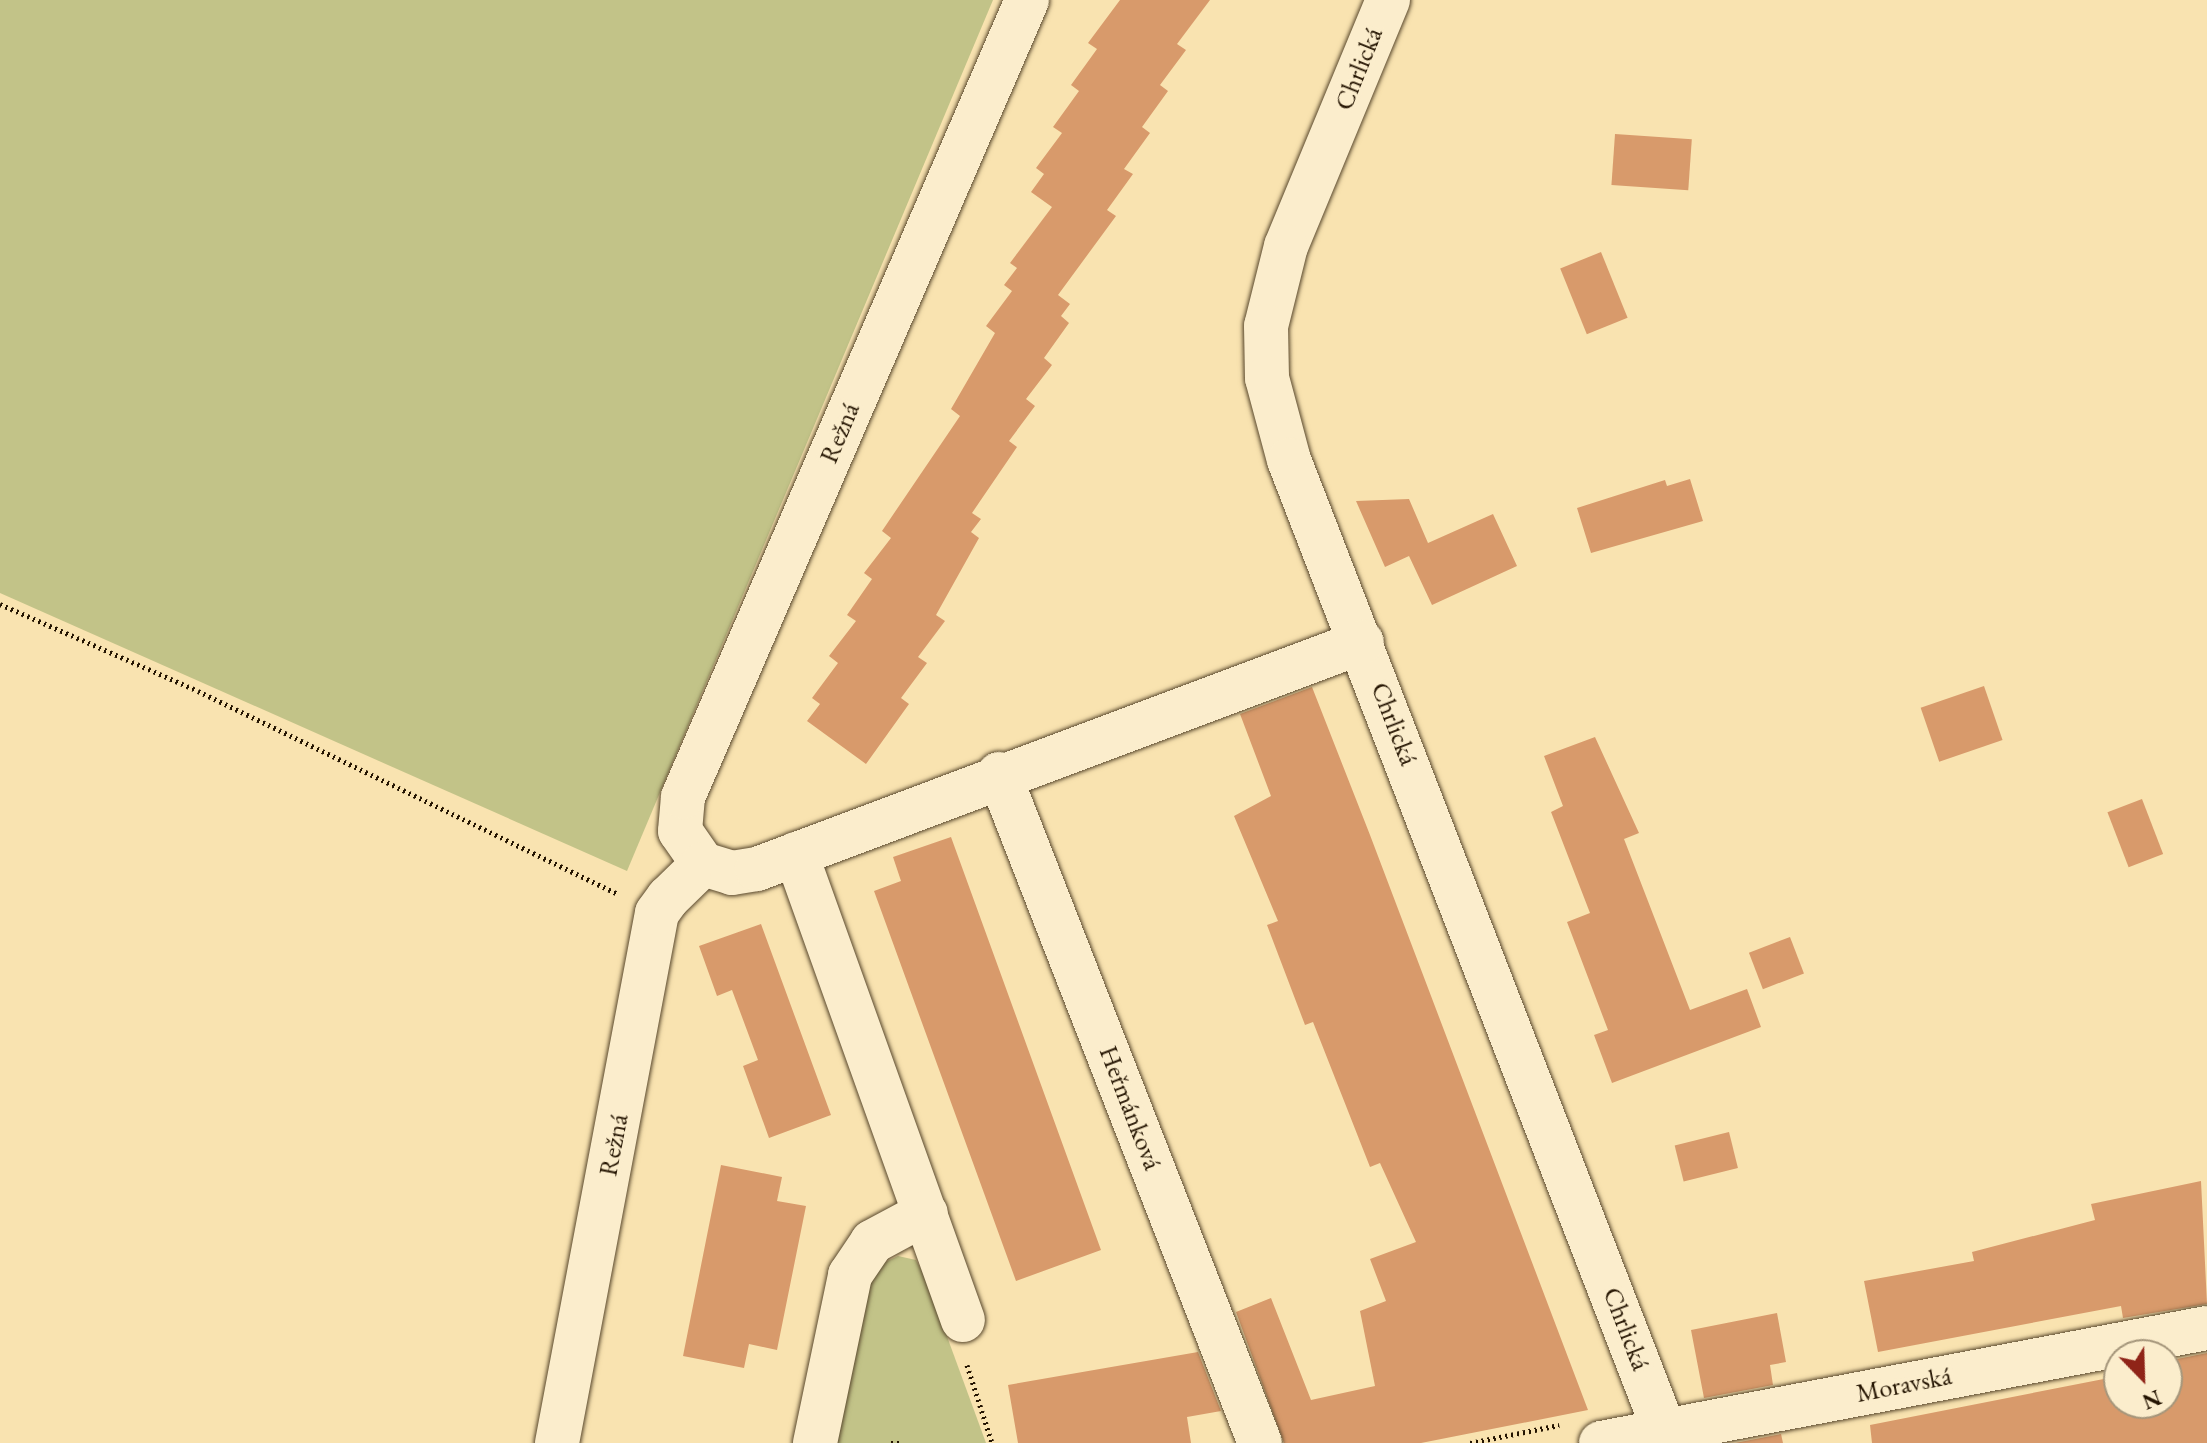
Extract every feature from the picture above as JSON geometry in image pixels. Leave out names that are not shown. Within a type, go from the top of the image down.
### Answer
[{"type":"street","name":"Režná","points":[[703,864],[680,831],[683,797],[1027,0]]},
{"type":"street","name":"Chrlická","points":[[1388,0],[1286,246],[1264,353],[1289,460],[1667,1436]]},
{"type":"street","points":[[657,913],[703,864],[732,873],[796,854],[999,774],[1362,642]]},
{"type":"street","name":"Heřmánková","points":[[999,774],[1260,1443]]},
{"type":"street","points":[[796,854],[963,1320]]},
{"type":"street","name":"Režná","points":[[557,1443],[657,913]]},
{"type":"street","points":[[815,1443],[850,1275],[872,1242],[926,1213]]},
{"type":"street","name":"Moravská","points":[[1601,1443],[1667,1436],[2207,1328]]},
{"type":"path","points":[[0,604],[198,691],[657,913]]},
{"type":"path","points":[[963,1320],[968,1377],[992,1443]]},
{"type":"path","points":[[891,1443],[901,1443]]},
{"type":"green space","points":[[0,0],[993,0],[627,871],[0,593]]},
{"type":"green space","points":[[898,1256],[916,1260],[926,1279],[986,1443],[837,1443],[865,1295],[875,1267]]},
{"type":"building","points":[[1120,0],[1210,0],[1177,44],[1186,50],[1160,85],[1168,91],[1142,127],[1150,133],[1124,169],[1133,174],[1107,210],[1116,216],[1058,295],[1070,304],[1061,316],[1069,323],[1044,358],[1052,365],[1026,399],[1035,406],[1009,441],[1017,447],[972,513],[981,519],[971,532],[979,538],[936,615],[945,621],[918,657],[927,663],[901,698],[909,704],[866,764],[807,721],[820,704],[812,698],[838,663],[829,656],[856,621],[847,615],[872,579],[864,573],[891,538],[882,531],[960,416],[951,409],[995,333],[986,326],[1012,291],[1004,285],[1017,268],[1010,263],[1052,207],[1031,192],[1044,174],[1036,168],[1062,133],[1053,127],[1079,91],[1071,85],[1097,49],[1088,43]]},
{"type":"building","points":[[1615,134],[1692,139],[1688,190],[1611,185]]},
{"type":"building","points":[[1601,252],[1628,318],[1587,334],[1560,268]]},
{"type":"building","points":[[1690,479],[1703,521],[1591,553],[1577,508],[1665,480],[1667,486]]},
{"type":"building","points":[[1409,499],[1428,543],[1493,514],[1517,566],[1432,605],[1409,556],[1385,567],[1356,501]]},
{"type":"building","points":[[1984,686],[2003,740],[1939,762],[1921,708]]},
{"type":"building","points":[[1312,687],[1588,1410],[1421,1443],[1284,1443],[1236,1312],[1271,1298],[1311,1400],[1375,1386],[1360,1311],[1386,1301],[1370,1259],[1416,1242],[1380,1163],[1370,1167],[1313,1022],[1305,1025],[1267,925],[1278,921],[1234,816],[1271,796],[1240,714]]},
{"type":"building","points":[[1595,737],[1639,833],[1624,839],[1690,1010],[1747,989],[1761,1027],[1612,1083],[1594,1035],[1608,1030],[1567,922],[1590,913],[1551,812],[1563,806],[1544,756]]},
{"type":"building","points":[[2142,799],[2163,854],[2129,867],[2107,812]]},
{"type":"building","points":[[951,837],[1101,1250],[1016,1281],[874,891],[901,881],[893,857]]},
{"type":"building","points":[[761,924],[831,1115],[769,1138],[743,1066],[758,1060],[732,990],[717,996],[699,946]]},
{"type":"building","points":[[1790,937],[1804,973],[1763,989],[1749,953]]},
{"type":"building","points":[[1729,1132],[1738,1168],[1684,1181],[1675,1146]]},
{"type":"building","points":[[721,1165],[782,1177],[777,1201],[806,1206],[777,1350],[749,1344],[744,1368],[683,1356]]},
{"type":"building","points":[[2201,1181],[2207,1304],[2123,1318],[2121,1306],[1878,1352],[1864,1281],[1974,1261],[1972,1252],[2095,1220],[2091,1204]]},
{"type":"building","points":[[1777,1313],[1786,1362],[1770,1365],[1773,1385],[1704,1398],[1691,1330]]},
{"type":"building","points":[[1198,1352],[1221,1411],[1187,1417],[1191,1443],[1018,1443],[1008,1385]]},
{"type":"building","points":[[2207,1353],[2207,1443],[1872,1443],[1870,1425],[2103,1379],[2103,1419],[2183,1419],[2183,1358]]},
{"type":"building","points":[[1781,1434],[1783,1443],[1735,1443]]}]
